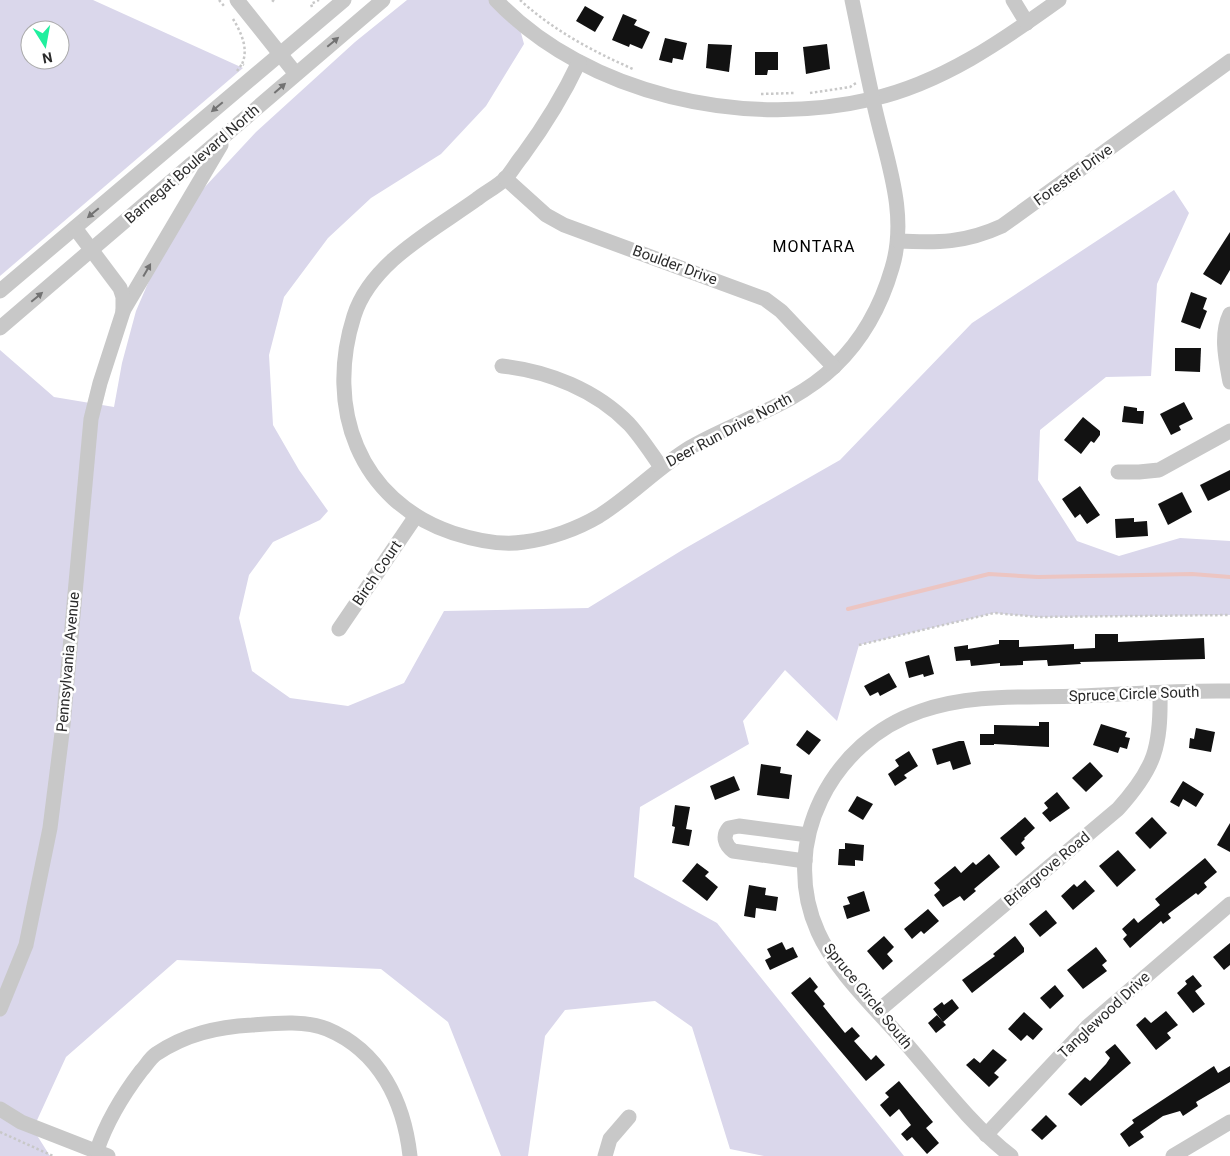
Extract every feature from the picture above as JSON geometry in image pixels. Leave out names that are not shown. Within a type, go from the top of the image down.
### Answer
[{"type":"street","name":"Barnegat Boulevard North","points":[[0,291],[344,0]]},
{"type":"street","name":"Barnegat Boulevard North","points":[[0,328],[383,0]]},
{"type":"street","points":[[496,0],[553,47],[578,62],[651,92],[719,106],[777,109],[824,106],[873,99],[950,70],[1027,22],[1058,0]]},
{"type":"street","name":"Deer Run Drive North","points":[[578,62],[551,116],[506,178],[390,263],[364,294],[354,314],[344,356],[342,375],[343,400],[349,428],[358,450],[376,479],[395,499],[416,516],[440,528],[466,537],[492,542],[522,543],[572,529],[599,516],[661,467],[693,446],[810,386],[834,367],[858,340],[872,320],[892,268],[898,241],[898,209],[893,178],[873,99],[852,0]]},
{"type":"street","points":[[1013,0],[1027,22]]},
{"type":"street","points":[[231,4],[280,53],[296,74]]},
{"type":"street","name":"Forester Drive","points":[[898,241],[938,243],[967,240],[1002,226],[1230,61]]},
{"type":"street","name":"Pennsylvania Avenue","points":[[0,1009],[26,945],[50,828],[63,725],[90,427],[100,383],[123,312],[228,134]]},
{"type":"street","name":"Boulder Drive","points":[[506,178],[546,215],[564,225],[765,299],[781,311],[834,367]]},
{"type":"street","name":"Pennsylvania Avenue","points":[[75,228],[120,288],[123,312]]},
{"type":"street","points":[[1230,314],[1226,323],[1225,356],[1230,382]]},
{"type":"street","points":[[502,366],[542,374],[581,389],[607,403],[630,425],[661,467]]},
{"type":"street","points":[[1118,472],[1159,470],[1230,431]]},
{"type":"street","name":"Birch Court","points":[[339,629],[416,516]]},
{"type":"street","name":"Spruce Circle South","points":[[1012,1156],[986,1135],[878,1011],[830,954],[817,931],[806,886],[805,860],[808,835],[823,794],[847,760],[872,737],[920,711],[959,700],[994,697],[1230,691]]},
{"type":"street","name":"Briargrove Road","points":[[878,1011],[1118,809],[1130,796],[1149,768],[1155,753],[1160,729],[1160,693]]},
{"type":"street","points":[[805,860],[733,851],[726,844],[725,836],[728,828],[739,826],[808,835]]},
{"type":"street","name":"Tanglewood Drive","points":[[986,1135],[1087,1027],[1230,904]]},
{"type":"street","points":[[0,1110],[21,1122],[102,1153],[106,1124],[129,1087],[154,1055],[188,1036],[219,1027],[284,1022],[326,1029],[356,1046],[379,1067],[394,1096],[407,1137],[410,1156]]},
{"type":"street","points":[[605,1156],[610,1139],[629,1117]]},
{"type":"street","points":[[1173,1156],[1230,1122]]},
{"type":"path","points":[[218,0],[231,4]]},
{"type":"path","points":[[272,0],[276,3]]},
{"type":"path","points":[[312,7],[311,4],[319,0]]},
{"type":"path","points":[[520,0],[543,20],[586,47],[638,71]]},
{"type":"path","points":[[230,14],[238,27],[244,47],[243,64],[238,70]]},
{"type":"path","points":[[807,93],[850,87],[856,84],[856,80]]},
{"type":"path","points":[[754,94],[798,93]]},
{"type":"path","points":[[859,645],[994,613],[1039,617],[1230,615]]},
{"type":"path","points":[[0,1132],[53,1156]]},
{"type":"shaded area","points":[[0,0],[93,0],[243,68],[0,276]]},
{"type":"shaded area","points":[[407,0],[496,0],[518,22],[524,44],[486,106],[441,154],[371,198],[328,238],[284,297],[269,355],[273,425],[299,470],[328,511],[320,520],[273,542],[249,575],[239,618],[252,671],[290,698],[348,706],[404,683],[444,611],[588,608],[684,549],[840,460],[972,323],[1174,190],[1189,213],[1157,284],[1151,376],[1106,377],[1040,430],[1038,480],[1077,541],[1119,556],[1180,538],[1230,541],[1230,615],[1039,617],[994,613],[859,645],[837,721],[785,670],[743,721],[749,744],[640,807],[634,877],[717,923],[904,1156],[764,1156],[730,1149],[692,1027],[655,1001],[565,1010],[545,1036],[528,1156],[501,1156],[448,1022],[381,969],[177,960],[66,1057],[33,1129],[50,1156],[0,1156],[0,350],[54,397],[114,407],[122,363],[136,311],[176,218],[256,132],[355,42]]},
{"type":"building","points":[[585,6],[604,17],[595,32],[576,21]]},
{"type":"building","points":[[623,14],[637,20],[634,25],[650,32],[642,49],[630,44],[629,47],[612,40]]},
{"type":"building","points":[[665,38],[687,43],[683,60],[673,58],[672,63],[659,60]]},
{"type":"building","points":[[708,44],[732,45],[729,72],[706,68]]},
{"type":"building","points":[[827,44],[830,69],[806,74],[803,47]]},
{"type":"building","points":[[755,52],[778,52],[778,70],[768,70],[767,75],[755,75]]},
{"type":"building","points":[[1230,232],[1230,270],[1221,285],[1203,274]]},
{"type":"building","points":[[1191,292],[1207,298],[1203,309],[1207,311],[1200,329],[1181,322]]},
{"type":"building","points":[[1175,348],[1201,348],[1200,372],[1175,371]]},
{"type":"building","points":[[1184,402],[1193,419],[1179,426],[1181,430],[1171,435],[1160,414]]},
{"type":"building","points":[[1124,406],[1137,408],[1137,411],[1144,411],[1143,424],[1122,422]]},
{"type":"building","points":[[1083,417],[1100,431],[1100,435],[1094,443],[1091,441],[1081,454],[1064,440]]},
{"type":"building","points":[[1230,470],[1230,490],[1208,501],[1200,485]]},
{"type":"building","points":[[1080,486],[1100,515],[1087,524],[1080,514],[1075,518],[1062,499]]},
{"type":"building","points":[[1182,492],[1192,512],[1168,525],[1158,504]]},
{"type":"building","points":[[1134,518],[1134,522],[1147,521],[1148,536],[1116,538],[1115,519]]},
{"type":"building","points":[[1095,634],[1118,634],[1118,642],[1204,638],[1205,659],[1080,662],[1081,664],[1048,666],[1047,660],[1023,661],[1023,665],[1000,666],[1000,663],[971,666],[970,660],[956,661],[954,647],[968,645],[968,649],[999,644],[999,640],[1019,640],[1019,647],[1074,644],[1074,649],[1095,648]]},
{"type":"building","points":[[929,655],[934,674],[924,677],[923,674],[909,678],[905,662]]},
{"type":"building","points":[[889,673],[897,687],[880,696],[878,692],[870,696],[864,686]]},
{"type":"building","points":[[1039,722],[1049,722],[1049,747],[994,744],[994,725],[1039,726]]},
{"type":"building","points":[[1101,724],[1127,732],[1125,737],[1130,738],[1127,749],[1120,747],[1118,753],[1093,745]]},
{"type":"building","points":[[1196,728],[1215,732],[1211,752],[1189,748],[1190,738],[1194,739]]},
{"type":"building","points":[[807,730],[821,740],[809,755],[796,745]]},
{"type":"building","points":[[980,734],[994,734],[994,745],[980,745]]},
{"type":"building","points":[[964,741],[971,764],[953,770],[950,761],[937,765],[932,749]]},
{"type":"building","points":[[909,751],[918,766],[904,775],[907,778],[895,786],[888,774],[899,766],[895,760]]},
{"type":"building","points":[[1090,762],[1103,776],[1086,792],[1072,778]]},
{"type":"building","points":[[761,764],[781,767],[780,773],[792,775],[789,799],[757,795]]},
{"type":"building","points":[[734,776],[740,790],[715,800],[710,786]]},
{"type":"building","points":[[1183,781],[1204,794],[1196,807],[1183,799],[1179,807],[1170,802]]},
{"type":"building","points":[[1057,792],[1070,808],[1050,822],[1042,813],[1048,808],[1044,803]]},
{"type":"building","points":[[857,796],[873,804],[863,820],[848,811]]},
{"type":"building","points":[[675,805],[690,807],[686,829],[692,830],[689,846],[672,843],[675,827],[672,826]]},
{"type":"building","points":[[1025,817],[1035,828],[1024,838],[1021,843],[1025,848],[1016,856],[1000,838]]},
{"type":"building","points":[[1152,817],[1167,833],[1150,849],[1135,833]]},
{"type":"building","points":[[1230,823],[1230,852],[1217,845]]},
{"type":"building","points":[[845,843],[864,845],[863,861],[855,860],[855,866],[838,865],[839,849],[845,849]]},
{"type":"building","points":[[1118,850],[1136,870],[1117,887],[1099,866]]},
{"type":"building","points":[[989,854],[1000,867],[974,889],[976,891],[964,901],[960,896],[943,907],[934,895],[940,890],[934,883],[955,866],[961,873],[973,862],[976,865]]},
{"type":"building","points":[[1205,858],[1217,872],[1204,883],[1207,887],[1168,914],[1171,918],[1163,924],[1161,921],[1130,948],[1123,939],[1127,935],[1122,929],[1134,918],[1138,923],[1160,905],[1155,899]]},
{"type":"building","points":[[697,863],[709,872],[705,876],[718,887],[707,901],[682,881]]},
{"type":"building","points":[[1085,880],[1095,891],[1073,910],[1061,896],[1074,884],[1077,887]]},
{"type":"building","points":[[749,885],[766,888],[765,895],[778,897],[776,911],[756,908],[755,918],[744,916]]},
{"type":"building","points":[[864,891],[870,911],[847,919],[843,906],[850,904],[847,897]]},
{"type":"building","points":[[928,909],[939,921],[924,934],[921,931],[912,939],[904,929]]},
{"type":"building","points":[[1046,910],[1057,923],[1040,937],[1029,924]]},
{"type":"building","points":[[884,936],[894,947],[887,954],[893,961],[883,970],[867,951]]},
{"type":"building","points":[[1015,936],[1024,948],[1024,952],[972,993],[962,980],[995,956],[993,954]]},
{"type":"building","points":[[782,942],[786,950],[793,947],[798,957],[770,970],[765,960],[771,957],[767,949]]},
{"type":"building","points":[[1230,943],[1230,965],[1224,970],[1213,957]]},
{"type":"building","points":[[1096,947],[1107,961],[1102,965],[1107,971],[1083,989],[1067,970]]},
{"type":"building","points":[[1193,975],[1202,986],[1195,991],[1205,1004],[1193,1013],[1177,993],[1187,984],[1185,981]]},
{"type":"building","points":[[810,977],[818,987],[814,991],[825,1004],[823,1006],[845,1033],[852,1027],[860,1036],[854,1041],[871,1060],[876,1055],[885,1065],[866,1081],[791,993]]},
{"type":"building","points":[[1055,985],[1064,996],[1050,1009],[1040,998]]},
{"type":"building","points":[[952,999],[959,1008],[943,1022],[933,1009],[942,1002],[944,1005]]},
{"type":"building","points":[[1166,1011],[1178,1025],[1167,1033],[1171,1038],[1156,1050],[1136,1025],[1145,1017],[1151,1023]]},
{"type":"building","points":[[1024,1012],[1043,1029],[1033,1040],[1027,1035],[1021,1041],[1008,1029]]},
{"type":"building","points":[[937,1015],[946,1025],[936,1033],[928,1023]]},
{"type":"building","points":[[1115,1044],[1131,1063],[1081,1106],[1068,1094],[1085,1077],[1090,1081],[1106,1064],[1110,1058],[1105,1052]]},
{"type":"building","points":[[993,1049],[1007,1060],[994,1073],[999,1077],[989,1087],[966,1065],[974,1058],[980,1063]]},
{"type":"building","points":[[1214,1066],[1218,1073],[1230,1066],[1230,1082],[1196,1102],[1198,1106],[1183,1116],[1180,1111],[1163,1116],[1140,1132],[1144,1137],[1129,1147],[1120,1134],[1134,1123],[1132,1120]]},
{"type":"building","points":[[899,1081],[933,1122],[926,1128],[939,1143],[927,1154],[912,1137],[907,1141],[901,1134],[911,1125],[899,1109],[890,1117],[880,1105],[889,1097],[885,1093]]},
{"type":"building","points":[[1046,1115],[1057,1126],[1042,1140],[1031,1130]]},
{"type":"waterway","points":[[848,609],[989,574],[1038,577],[1192,574],[1230,577]]},
{"type":"district","name":"MONTARA","points":[[814,246]]}]
